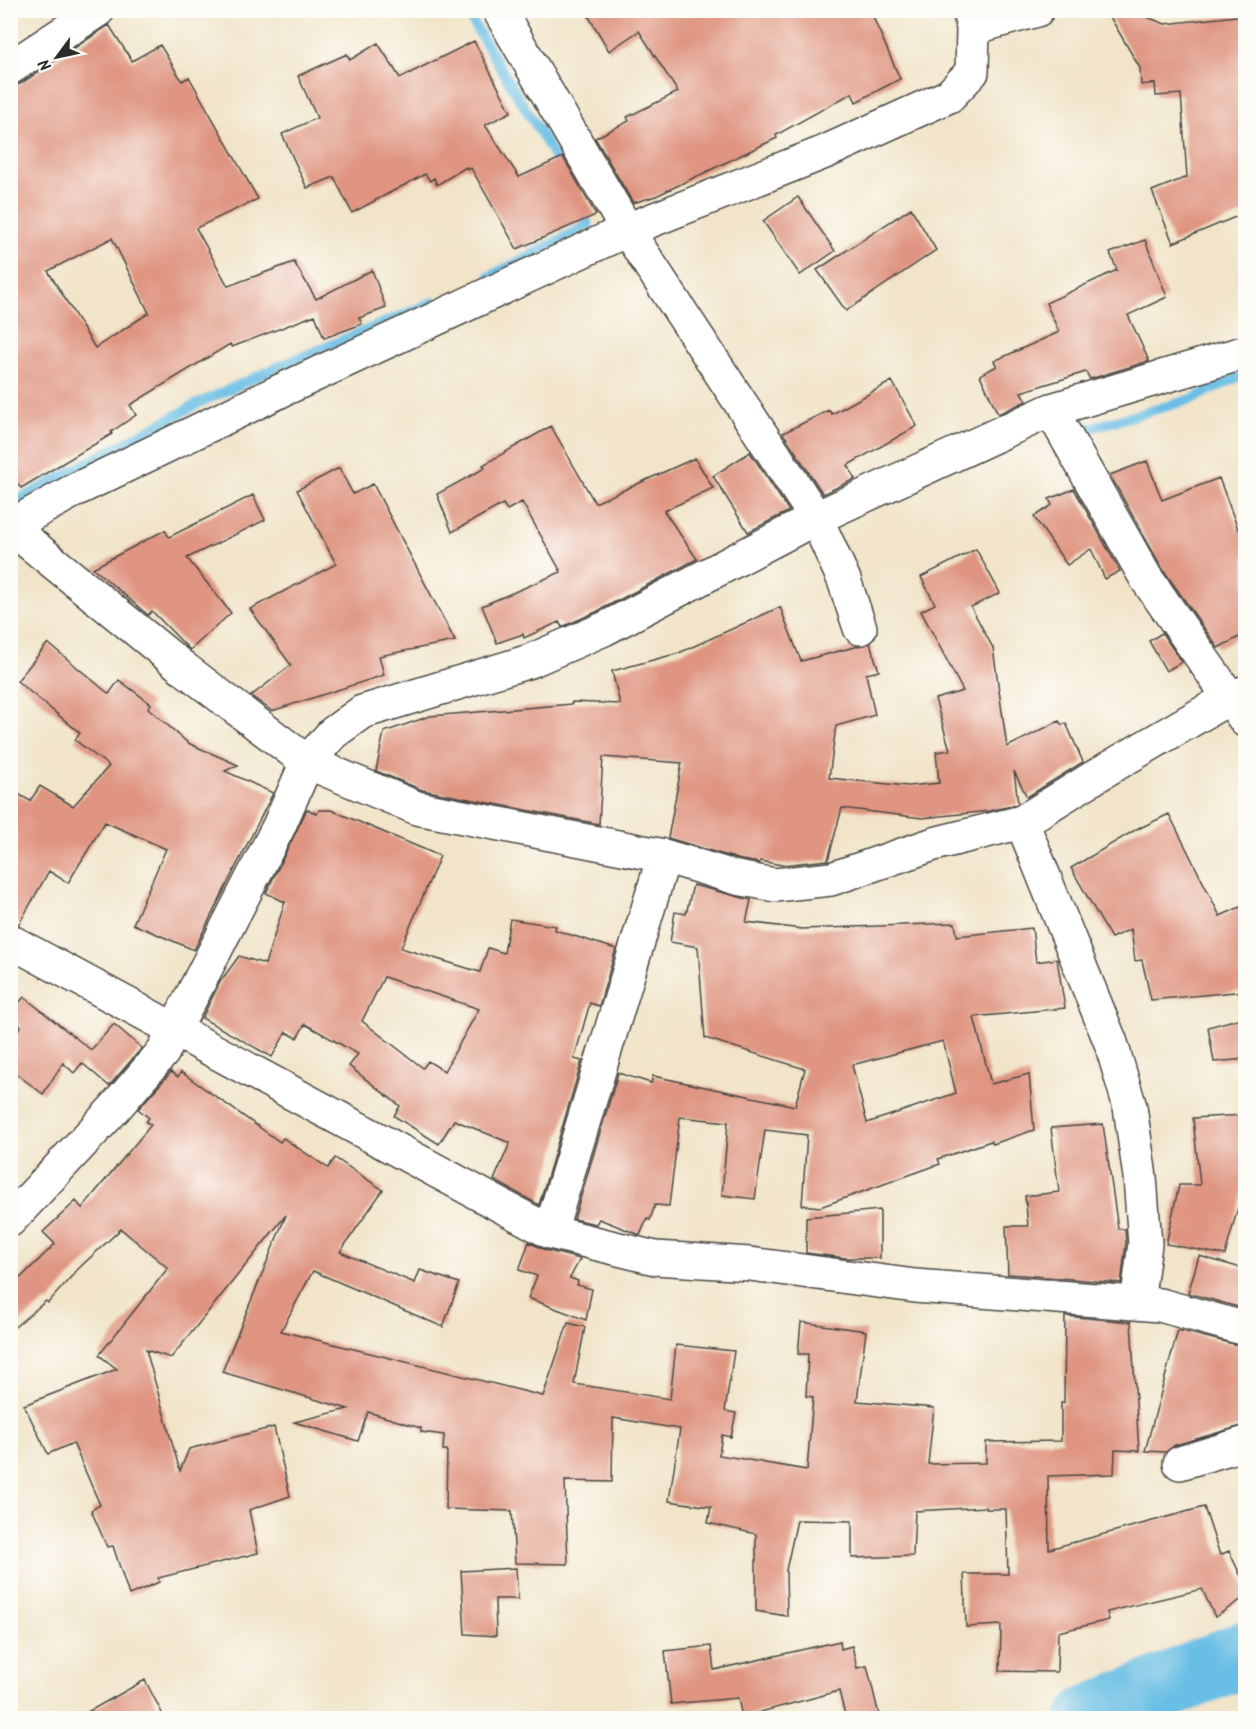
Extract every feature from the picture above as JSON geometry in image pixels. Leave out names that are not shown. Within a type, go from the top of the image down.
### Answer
[{"type":"street","points":[[10,68],[98,10]]},
{"type":"street","points":[[499,10],[627,230],[816,518],[844,580],[860,628]]},
{"type":"street","points":[[1037,10],[971,19],[972,72],[949,96],[825,152],[627,230],[280,391],[75,490],[10,526],[182,668],[307,762],[417,808],[664,856],[737,878],[775,885],[831,879],[934,844],[1022,822],[1109,768],[1240,704],[1146,578],[1051,410]]},
{"type":"street","points":[[10,1220],[114,1109],[163,1052],[173,1028],[279,826],[307,762],[333,733],[362,712],[530,661],[604,629],[816,518],[1051,410],[1245,352]]},
{"type":"street","points":[[1022,822],[1111,1043],[1130,1107],[1140,1177],[1145,1244],[1137,1303]]},
{"type":"street","points":[[550,1232],[664,856]]},
{"type":"street","points":[[10,942],[550,1232],[655,1258],[750,1264],[915,1286],[1160,1305],[1245,1329]]},
{"type":"street","points":[[1180,1463],[1245,1443]]},
{"type":"building","points":[[585,10],[870,10],[900,79],[856,102],[852,93],[776,135],[777,138],[656,196],[633,203],[595,138],[629,121],[627,117],[678,92],[639,31],[609,51]]},
{"type":"building","points":[[1106,10],[1129,10],[1165,24],[1245,15],[1245,213],[1173,243],[1152,191],[1187,177],[1181,94],[1156,96],[1155,83],[1141,85],[1140,68]]},
{"type":"building","points":[[109,25],[132,61],[160,45],[182,81],[189,77],[258,199],[196,228],[228,286],[294,262],[316,299],[372,270],[386,308],[359,318],[362,324],[324,338],[315,315],[232,347],[230,344],[130,405],[136,415],[111,432],[112,434],[21,488],[10,475],[10,87],[20,84]],"holes":[[[112,238],[149,313],[95,348],[48,271]]]},
{"type":"building","points":[[474,41],[511,112],[485,125],[519,177],[563,157],[596,215],[517,249],[471,168],[468,170],[466,167],[437,185],[434,178],[430,181],[425,174],[352,213],[334,177],[307,188],[282,134],[317,118],[298,76],[347,54],[350,60],[378,43],[400,78]]},
{"type":"building","points":[[798,197],[835,251],[800,275],[763,221]]},
{"type":"building","points":[[911,208],[936,250],[846,311],[817,270]]},
{"type":"building","points":[[1145,240],[1167,297],[1128,315],[1149,361],[1090,379],[1086,372],[1021,392],[1026,401],[998,414],[980,375],[997,366],[994,361],[1059,332],[1046,303],[1117,270],[1110,253]]},
{"type":"building","points":[[892,381],[917,426],[848,465],[855,479],[823,494],[783,433],[829,410],[832,414]]},
{"type":"building","points":[[551,426],[595,503],[695,458],[713,488],[664,511],[697,559],[596,612],[562,627],[559,622],[524,638],[523,634],[497,643],[482,606],[561,572],[522,502],[507,510],[503,504],[452,532],[437,494],[485,468],[483,465]]},
{"type":"building","points":[[750,452],[789,511],[748,532],[713,476]]},
{"type":"building","points":[[1147,461],[1162,500],[1219,478],[1238,529],[1245,526],[1245,634],[1218,648],[1162,568],[1110,475]]},
{"type":"building","points":[[339,468],[353,494],[373,484],[455,641],[379,656],[384,675],[272,711],[251,696],[291,665],[250,609],[336,564],[297,490]]},
{"type":"building","points":[[1074,489],[1120,571],[1105,579],[1091,549],[1067,565],[1034,517],[1052,505],[1049,499]]},
{"type":"building","points":[[253,495],[265,520],[187,558],[231,613],[190,650],[152,611],[148,615],[93,568],[165,530],[169,537]]},
{"type":"building","points":[[976,549],[1000,593],[971,607],[993,648],[1007,747],[1059,721],[1062,725],[1066,723],[1083,762],[1027,797],[1014,771],[1018,803],[1015,805],[989,811],[922,818],[842,808],[828,860],[782,865],[741,860],[668,838],[682,763],[603,757],[599,824],[422,790],[376,771],[384,732],[430,716],[572,704],[572,702],[620,704],[612,671],[679,653],[780,607],[801,661],[870,643],[879,671],[866,674],[875,715],[836,726],[829,778],[908,786],[939,783],[936,752],[950,750],[935,699],[963,691],[921,611],[935,604],[921,577]]},
{"type":"building","points":[[1162,633],[1182,662],[1166,671],[1149,641]]},
{"type":"building","points":[[48,643],[109,694],[119,680],[151,704],[148,708],[188,743],[238,765],[225,771],[273,793],[194,950],[133,924],[166,849],[105,822],[68,883],[49,871],[19,924],[10,922],[10,789],[30,801],[40,786],[73,806],[109,766],[75,740],[80,733],[17,681]]},
{"type":"building","points":[[307,809],[317,814],[319,810],[331,810],[440,856],[401,948],[480,972],[488,948],[504,953],[510,919],[556,926],[555,930],[616,949],[599,1006],[590,1003],[574,1059],[582,1061],[539,1205],[494,1180],[510,1143],[454,1120],[439,1144],[394,1116],[400,1106],[349,1066],[358,1054],[305,1024],[297,1038],[286,1032],[272,1057],[202,1018],[220,982],[239,956],[265,964],[285,902],[266,893]],"holes":[[[384,977],[479,1009],[444,1071],[428,1061],[423,1068],[362,1021]]]},
{"type":"building","points":[[1169,814],[1220,916],[1245,905],[1245,991],[1151,1000],[1142,960],[1135,961],[1131,929],[1111,938],[1071,868],[1140,827]]},
{"type":"building","points":[[693,885],[751,900],[746,922],[802,929],[955,923],[957,936],[1032,928],[1036,962],[1057,959],[1065,1008],[974,1017],[991,1084],[1029,1074],[1034,1130],[993,1144],[991,1141],[938,1159],[940,1164],[820,1207],[802,1205],[807,1135],[765,1130],[755,1199],[722,1195],[728,1122],[680,1117],[669,1206],[655,1205],[650,1220],[647,1219],[640,1235],[599,1219],[596,1224],[574,1219],[618,1073],[651,1083],[653,1076],[795,1106],[805,1069],[705,1038],[698,947],[670,942],[675,912],[686,914]],"holes":[[[943,1041],[956,1093],[867,1123],[852,1065]]]},
{"type":"building","points":[[24,997],[91,1050],[114,1024],[142,1048],[109,1086],[82,1063],[74,1073],[63,1063],[43,1094],[10,1069],[10,1040],[21,1026],[10,1017],[10,1013]]},
{"type":"building","points":[[1245,1017],[1245,1059],[1214,1062],[1208,1027]]},
{"type":"building","points":[[171,1072],[178,1077],[181,1072],[280,1142],[283,1138],[328,1168],[335,1158],[383,1190],[340,1252],[415,1283],[420,1270],[459,1283],[443,1327],[313,1271],[281,1331],[543,1396],[568,1323],[585,1327],[574,1384],[670,1399],[676,1345],[734,1351],[725,1411],[736,1413],[731,1437],[722,1435],[719,1455],[807,1470],[813,1397],[806,1396],[808,1354],[798,1354],[801,1322],[866,1331],[857,1401],[934,1408],[928,1464],[986,1463],[986,1442],[1061,1441],[1065,1316],[1131,1322],[1139,1451],[1115,1450],[1114,1474],[1048,1476],[1049,1549],[1204,1507],[1220,1555],[1229,1551],[1245,1585],[1245,1597],[1215,1617],[1202,1589],[1107,1612],[1109,1620],[1058,1632],[1057,1672],[1000,1671],[1001,1625],[966,1627],[964,1574],[1008,1574],[1006,1509],[986,1509],[986,1507],[915,1511],[913,1556],[852,1558],[852,1521],[797,1520],[786,1570],[787,1616],[756,1611],[756,1534],[708,1523],[711,1507],[669,1501],[680,1429],[613,1418],[612,1482],[565,1481],[568,1564],[515,1563],[512,1511],[446,1509],[447,1450],[443,1450],[444,1435],[421,1432],[421,1428],[368,1412],[358,1441],[294,1422],[348,1409],[222,1372],[286,1215],[171,1358],[146,1350],[180,1471],[189,1449],[274,1427],[290,1496],[249,1510],[258,1553],[158,1578],[159,1582],[129,1595],[113,1546],[107,1547],[91,1510],[100,1505],[73,1443],[48,1454],[24,1405],[117,1369],[99,1355],[168,1268],[121,1229],[78,1269],[48,1303],[46,1301],[10,1331],[10,1288],[55,1244],[43,1232],[76,1201],[82,1208],[151,1125],[146,1122],[149,1118],[138,1109]]},
{"type":"building","points":[[1245,1115],[1245,1182],[1225,1255],[1166,1244],[1179,1185],[1200,1185],[1193,1118]]},
{"type":"building","points":[[1103,1124],[1118,1229],[1125,1229],[1126,1243],[1121,1283],[1008,1274],[1006,1226],[1028,1226],[1025,1196],[1059,1192],[1051,1128]]},
{"type":"building","points":[[880,1210],[880,1258],[846,1258],[806,1253],[806,1217]]},
{"type":"building","points":[[529,1242],[545,1250],[580,1259],[570,1278],[578,1281],[577,1285],[592,1289],[586,1320],[528,1298],[537,1276],[519,1270]]},
{"type":"building","points":[[1199,1256],[1245,1269],[1245,1309],[1188,1293]]},
{"type":"building","points":[[1178,1330],[1245,1347],[1245,1425],[1175,1445],[1166,1452],[1145,1451]]},
{"type":"building","points":[[516,1568],[518,1599],[495,1599],[496,1636],[465,1634],[461,1571]]},
{"type":"building","points":[[840,1641],[841,1649],[852,1646],[857,1668],[867,1666],[880,1719],[846,1719],[839,1691],[742,1717],[738,1698],[671,1704],[665,1651],[711,1646],[714,1670]]},
{"type":"building","points":[[145,1680],[165,1719],[75,1719]]},
{"type":"waterway","points":[[465,10],[562,172]]},
{"type":"waterway","points":[[489,277],[588,225],[580,208]]},
{"type":"waterway","points":[[11,504],[197,404],[282,365],[434,302]]},
{"type":"waterway","points":[[1080,431],[1192,399],[1246,373]]},
{"type":"waterway","points":[[1090,1718],[1246,1653]]}]
